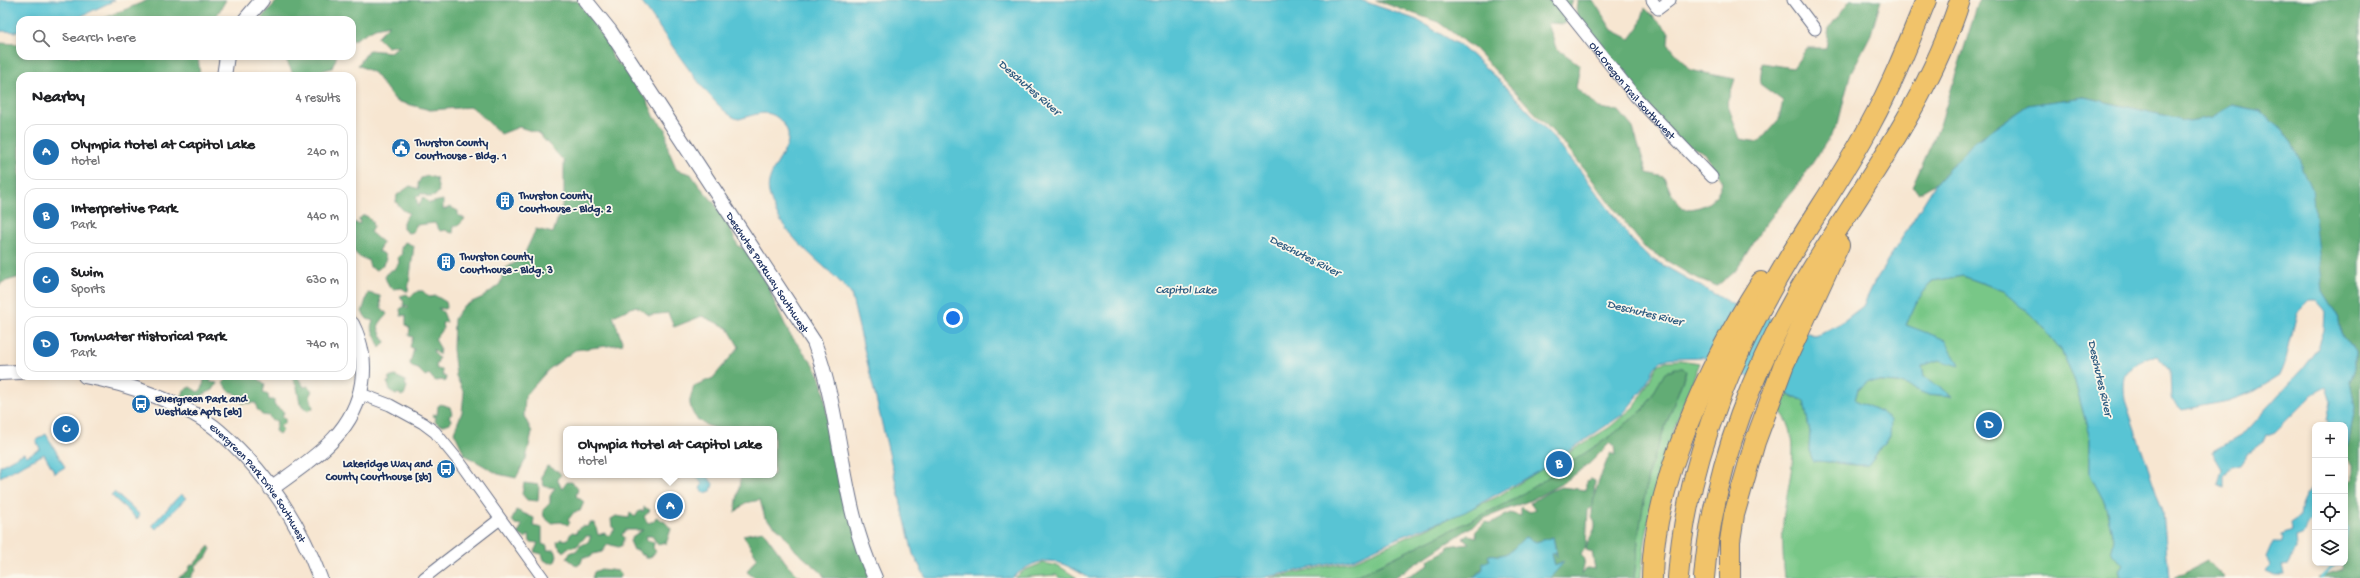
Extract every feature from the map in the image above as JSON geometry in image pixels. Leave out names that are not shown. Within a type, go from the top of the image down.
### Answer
[{"type":"highway","points":[[1652,578],[1652,563],[1660,514],[1673,466],[1698,398],[1734,326],[1838,180],[1890,87],[1926,0]]},
{"type":"highway","points":[[1704,578],[1711,522],[1718,488],[1740,415],[1765,353],[1821,268],[1859,197],[1886,153],[1926,80],[1960,0]]},
{"type":"highway","points":[[1678,578],[1690,497],[1698,460],[1716,406],[1752,324],[1788,251]]},
{"type":"highway","points":[[1730,578],[1730,540],[1734,515],[1761,422],[1821,268]]},
{"type":"highway","points":[[1743,578],[1744,526],[1751,480],[1764,429],[1761,422]]},
{"type":"street","points":[[248,16],[262,0]]},
{"type":"street","name":"Deschutes Parkway Southwest","points":[[585,0],[610,31],[814,342],[826,373],[860,541],[875,578]]},
{"type":"street","name":"Old Oregon Trail Southwest","points":[[1558,0],[1635,96],[1712,177]]},
{"type":"street","points":[[1655,4],[1670,0]]},
{"type":"street","points":[[1792,0],[1815,29]]},
{"type":"street","points":[[225,72],[226,60]]},
{"type":"street","points":[[271,488],[337,437],[352,415],[360,394],[363,361],[356,337]]},
{"type":"street","points":[[0,373],[16,372]]},
{"type":"street","name":"Evergreen Park Drive Southwest","points":[[108,380],[173,403],[212,427],[255,466],[294,521],[320,578]]},
{"type":"street","points":[[360,394],[390,405],[423,423],[435,432],[461,464],[543,578]]},
{"type":"street","points":[[424,578],[500,520]]},
{"type":"green space","points":[[148,0],[226,0],[216,16],[110,16]]},
{"type":"green space","points":[[278,0],[578,1],[609,45],[613,59],[632,75],[637,88],[647,100],[655,118],[666,129],[668,149],[677,170],[691,174],[719,210],[738,246],[757,254],[757,270],[768,283],[773,299],[789,333],[815,367],[823,384],[830,435],[877,578],[825,578],[821,572],[796,551],[781,531],[765,518],[760,500],[745,503],[735,513],[741,478],[777,478],[777,426],[710,426],[702,423],[694,415],[690,402],[694,386],[713,378],[739,347],[728,328],[702,316],[674,327],[668,313],[649,315],[636,306],[613,316],[623,344],[575,350],[548,370],[525,396],[524,416],[532,432],[526,459],[516,478],[498,474],[465,455],[454,432],[462,412],[464,393],[456,376],[453,349],[454,319],[463,306],[483,297],[500,284],[504,269],[522,259],[536,229],[553,233],[564,199],[564,161],[538,133],[519,127],[501,134],[472,107],[430,110],[396,101],[374,73],[358,65],[369,50],[390,52],[401,45],[387,47],[377,37],[389,25],[375,28],[356,39],[356,16],[263,16]]},
{"type":"green space","points":[[1375,0],[1573,0],[1565,24],[1548,23],[1556,48],[1580,65],[1576,88],[1599,108],[1619,111],[1633,128],[1647,173],[1664,177],[1671,193],[1683,209],[1690,209],[1703,206],[1713,199],[1722,182],[1705,153],[1677,140],[1623,76],[1619,67],[1610,68],[1598,53],[1586,36],[1577,18],[1576,9],[1578,0],[1593,0],[1612,30],[1630,39],[1639,27],[1645,8],[1669,32],[1668,44],[1690,70],[1735,79],[1727,103],[1740,139],[1759,142],[1779,119],[1783,101],[1760,84],[1762,63],[1793,68],[1807,48],[1826,48],[1829,28],[1850,0],[1881,0],[1871,34],[1850,75],[1838,124],[1802,179],[1761,230],[1737,269],[1717,286],[1692,276],[1644,247],[1567,147],[1475,49],[1438,22]]},
{"type":"green space","points":[[1979,0],[2360,0],[2360,578],[2319,578],[2342,570],[2342,566],[2348,566],[2348,481],[2352,479],[2352,466],[2348,460],[2348,443],[2355,407],[2350,382],[2355,368],[2355,352],[2341,333],[2338,315],[2323,291],[2318,256],[2291,141],[2279,126],[2260,111],[2232,105],[2212,117],[2189,121],[2084,97],[2028,105],[1973,143],[1936,183],[1919,193],[1912,187],[1940,125]]},
{"type":"green space","points":[[0,43],[16,44],[16,60],[198,60],[200,72],[16,72],[16,278],[3,282],[0,285]]},
{"type":"green space","points":[[286,60],[335,60],[332,68],[318,72],[292,72]]},
{"type":"green space","points":[[428,176],[436,178],[439,191],[435,196],[429,197],[421,193],[420,196],[416,196],[418,207],[423,197],[429,203],[443,200],[443,210],[450,207],[458,211],[458,215],[465,219],[458,226],[454,226],[453,233],[446,230],[440,231],[435,223],[416,225],[413,232],[408,233],[403,229],[403,222],[409,213],[403,210],[396,202],[397,195],[410,186],[419,189],[418,184],[421,178]]},
{"type":"green space","points":[[362,216],[367,216],[372,221],[373,227],[370,232],[383,243],[378,251],[384,254],[386,259],[382,266],[377,270],[370,267],[368,260],[356,254],[356,223],[360,224],[359,219]]},
{"type":"green space","points":[[405,242],[414,246],[408,291],[402,288],[393,289],[388,285],[385,277],[389,271],[395,269],[399,263],[398,257],[402,254],[401,248]]},
{"type":"green space","points":[[1963,276],[2004,291],[2038,321],[2061,350],[2074,378],[2090,438],[2090,474],[2105,503],[2113,538],[2111,551],[2123,565],[2119,571],[2121,578],[1785,578],[1783,523],[1793,450],[1792,436],[1788,423],[1780,411],[1787,395],[1804,401],[1810,433],[1809,450],[1813,461],[1868,465],[1890,436],[1879,411],[1855,400],[1858,389],[1868,381],[1899,383],[1926,394],[1951,396],[1924,377],[1922,365],[1939,360],[1906,325],[1917,301],[1932,281]]},
{"type":"green space","points":[[418,291],[423,291],[429,297],[436,296],[446,302],[447,306],[445,309],[438,308],[443,312],[447,322],[442,323],[443,328],[435,339],[440,348],[439,355],[433,349],[434,353],[439,358],[436,366],[437,369],[442,370],[443,376],[446,377],[445,382],[442,380],[435,381],[429,374],[425,376],[418,369],[412,367],[410,363],[414,349],[410,347],[413,337],[409,336],[410,328],[406,325],[406,315],[401,316],[400,309],[405,306],[408,309],[408,306],[403,305],[404,302],[400,296],[407,294],[410,297]]},
{"type":"green space","points":[[368,293],[380,296],[381,307],[387,314],[378,326],[385,342],[380,348],[371,327],[373,321],[367,319],[362,312]]},
{"type":"green space","points":[[1680,360],[1700,363],[1679,417],[1662,468],[1649,521],[1641,578],[1634,578],[1639,532],[1649,470],[1686,372],[1683,368],[1665,373],[1644,409],[1611,436],[1513,500],[1356,576],[1342,578],[1270,578],[1353,561],[1497,497],[1610,427],[1636,405],[1658,365],[1666,361]]},
{"type":"green space","points":[[1675,368],[1683,368],[1686,371],[1649,470],[1639,532],[1634,578],[1550,578],[1563,562],[1555,566],[1552,554],[1555,552],[1557,554],[1553,537],[1536,542],[1525,537],[1508,553],[1488,556],[1490,560],[1473,578],[1404,578],[1429,565],[1428,560],[1447,550],[1448,546],[1469,543],[1463,538],[1468,535],[1477,537],[1475,532],[1485,522],[1491,523],[1510,513],[1521,516],[1521,507],[1530,512],[1535,510],[1530,503],[1550,491],[1561,487],[1586,490],[1586,481],[1591,479],[1595,481],[1593,500],[1610,453],[1615,455],[1614,446],[1610,443],[1589,464],[1563,483],[1531,500],[1485,518],[1394,578],[1342,578],[1356,576],[1513,500],[1611,436],[1644,409],[1665,373]],"holes":[[[1592,506],[1592,517],[1595,527],[1586,550],[1592,552],[1595,569],[1587,568],[1582,575],[1585,559],[1581,555],[1586,545],[1588,510]]]},
{"type":"green space","points":[[395,376],[406,381],[405,385],[407,386],[405,394],[401,396],[399,393],[396,395],[392,393],[387,382],[390,381],[388,378]]},
{"type":"green space","points":[[204,380],[211,380],[210,382],[217,383],[213,390],[202,395],[201,402],[187,404],[182,397],[184,390],[190,387],[198,392],[202,389]]},
{"type":"green space","points":[[226,380],[260,380],[265,384],[263,393],[268,395],[269,400],[274,400],[274,405],[284,412],[282,417],[285,419],[285,423],[280,426],[283,430],[279,434],[275,431],[277,421],[271,420],[269,416],[262,415],[257,409],[256,403],[242,403],[234,392],[230,392],[223,383]]},
{"type":"green space","points":[[293,380],[300,380],[304,387],[308,386],[312,391],[310,395],[313,408],[308,411],[300,404],[297,387]]},
{"type":"green space","points":[[441,404],[450,407],[452,414],[449,416],[451,420],[450,423],[444,425],[438,424],[435,421],[436,417],[432,416],[433,414],[437,415],[438,406]]},
{"type":"green space","points":[[547,466],[558,471],[561,475],[557,479],[562,489],[567,482],[572,482],[578,489],[576,496],[584,502],[580,511],[574,512],[568,520],[570,523],[568,525],[561,522],[551,523],[544,517],[543,510],[550,503],[550,496],[555,488],[544,486],[541,477]]},
{"type":"green space","points":[[524,483],[539,485],[538,501],[527,500],[522,494]]},
{"type":"green space","points":[[644,507],[650,510],[644,517],[648,523],[654,521],[656,517],[665,522],[671,529],[666,544],[664,542],[658,545],[652,536],[646,536],[647,540],[654,543],[653,548],[656,551],[650,558],[645,558],[645,555],[641,555],[638,550],[634,550],[630,541],[633,536],[643,530],[625,530],[622,535],[624,538],[621,546],[618,547],[608,544],[602,552],[593,554],[591,557],[583,557],[581,563],[577,566],[567,558],[571,552],[576,551],[580,546],[588,542],[591,536],[586,536],[577,546],[567,548],[564,552],[558,546],[557,542],[561,539],[567,540],[572,532],[577,533],[577,530],[582,526],[587,527],[589,523],[595,523],[598,535],[604,533],[609,536],[615,529],[612,527],[611,519],[616,516],[629,518],[630,513],[635,517],[639,511],[644,511]]},
{"type":"green space","points":[[516,510],[534,518],[533,526],[542,528],[542,544],[547,546],[547,550],[555,550],[557,555],[555,562],[549,563],[544,560],[542,554],[534,552],[538,543],[530,542],[529,535],[525,538],[518,534],[522,525],[515,524],[512,520]]},
{"type":"green space","points":[[763,531],[787,564],[801,578],[755,578],[747,572],[757,557],[743,535]]},
{"type":"green space","points":[[209,546],[211,549],[206,558],[195,566],[196,571],[193,573],[191,578],[178,578],[188,571],[190,566],[196,562]]},
{"type":"green space","points":[[2207,561],[2225,578],[2174,578]]},
{"type":"green space","points":[[1043,563],[1059,566],[1077,578],[1060,578],[1056,575],[1015,578],[1025,570]]},
{"type":"green space","points":[[601,569],[618,571],[621,574],[619,578],[592,578],[594,572]]},
{"type":"water","points":[[0,0],[115,0],[81,16],[16,16],[16,32],[0,31]]},
{"type":"water","name":"Capitol Lake","points":[[640,0],[1360,0],[1417,20],[1464,48],[1502,83],[1542,125],[1579,169],[1637,247],[1652,259],[1732,304],[1816,336],[1841,323],[1863,306],[1874,283],[1936,183],[1973,143],[2028,105],[2084,97],[2189,121],[2212,117],[2232,105],[2260,111],[2279,126],[2291,141],[2312,189],[2323,291],[2338,315],[2341,333],[2355,352],[2355,368],[2350,382],[2355,407],[2349,440],[2348,443],[2348,422],[2328,422],[2327,419],[2331,402],[2326,387],[2313,394],[2275,432],[2267,435],[2265,440],[2248,453],[2240,465],[2231,466],[2224,476],[2224,488],[2218,485],[2222,469],[2212,452],[2242,435],[2302,369],[2318,348],[2324,330],[2325,310],[2317,301],[2309,301],[2297,313],[2286,359],[2279,376],[2255,391],[2228,401],[2182,410],[2171,398],[2170,370],[2156,355],[2139,362],[2129,370],[2126,375],[2124,381],[2125,400],[2163,512],[2169,578],[2121,578],[2119,571],[2123,565],[2111,551],[2113,538],[2105,503],[2090,475],[2090,438],[2074,378],[2061,350],[2038,321],[2004,291],[1963,276],[1932,281],[1917,301],[1906,325],[1946,340],[1959,366],[1939,360],[1922,366],[1924,377],[1952,396],[1926,394],[1899,383],[1869,381],[1858,389],[1855,400],[1879,411],[1891,420],[1890,436],[1868,465],[1813,461],[1809,450],[1810,433],[1804,401],[1703,357],[1670,358],[1661,361],[1655,367],[1642,391],[1622,415],[1542,469],[1465,512],[1400,537],[1353,559],[1262,578],[1089,578],[1068,566],[1050,561],[1033,564],[1012,578],[926,578],[913,554],[851,294],[792,236],[774,209],[769,193],[771,176],[785,151],[788,142],[788,134],[785,126],[775,116],[769,114],[758,114],[739,119],[729,114],[716,103],[687,67]]},
{"type":"water","points":[[46,434],[65,467],[55,473],[44,454],[0,477],[0,466],[24,453],[27,456],[40,449],[36,440]]},
{"type":"water","points":[[697,478],[709,478],[713,484],[711,491],[704,493],[700,489],[702,484]]},
{"type":"water","points":[[2312,487],[2312,519],[2307,524],[2303,535],[2295,538],[2296,548],[2289,564],[2282,565],[2284,575],[2275,575],[2266,571],[2270,565],[2266,558],[2273,542],[2282,542],[2281,535],[2291,531],[2290,523],[2299,517],[2301,507],[2308,491]]},
{"type":"water","points":[[114,492],[140,515],[137,519],[111,495]]},
{"type":"water","points":[[181,494],[186,498],[156,529],[152,525]]},
{"type":"water","points":[[1525,537],[1536,542],[1553,537],[1557,557],[1555,552],[1552,554],[1555,566],[1564,562],[1550,578],[1473,578],[1483,569],[1483,563],[1490,560],[1488,556],[1508,553]]},
{"type":"waterway","points":[[2322,578],[2333,566]]},
{"type":"place","name":"Thurston County Courthouse - Bldg. 1","points":[[401,148]]},
{"type":"place","name":"Thurston County Courthouse - Bldg. 2","points":[[505,201]]},
{"type":"place","name":"Thurston County Courthouse - Bldg. 3","points":[[446,262]]},
{"type":"place","name":"Evergreen Park and Westlake Apts [eb]","points":[[141,404]]},
{"type":"place","name":"Tumwater Historical Park","points":[[1989,425]]},
{"type":"place","name":"Swim","points":[[66,429]]},
{"type":"place","name":"Interpretive Park","points":[[1559,464]]},
{"type":"place","name":"Lakeridge Way and County Courthouse [sb]","points":[[446,469]]},
{"type":"place","name":"Olympia Hotel at Capitol Lake","points":[[670,506]]},
{"type":"water label","name":"Deschutes River","points":[[1030,87]]},
{"type":"water label","name":"Deschutes River","points":[[1305,255]]},
{"type":"water label","name":"Deschutes River","points":[[1645,312]]},
{"type":"water label","name":"Deschutes River","points":[[2101,378]]}]
